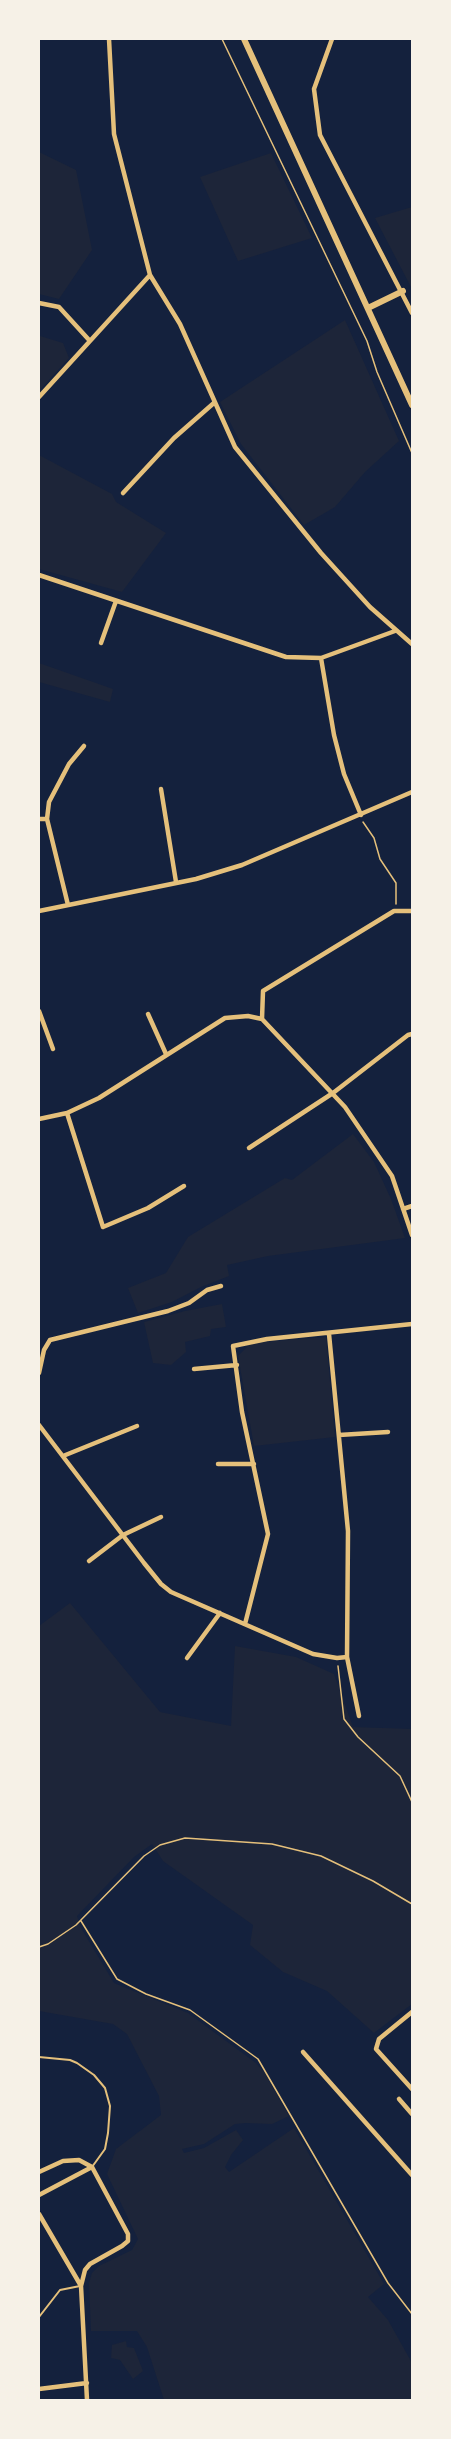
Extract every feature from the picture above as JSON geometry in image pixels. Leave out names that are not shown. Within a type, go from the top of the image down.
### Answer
[{"type":"street","points":[[109,39],[114,134],[150,275],[180,324],[235,447],[321,553],[395,631],[412,645]]},
{"type":"street","points":[[244,39],[412,405]]},
{"type":"street","points":[[332,39],[314,89],[320,135],[403,291],[412,313]]},
{"type":"street","points":[[39,397],[150,275]]},
{"type":"street","points":[[368,308],[403,291]]},
{"type":"street","points":[[39,303],[59,307],[90,341]]},
{"type":"street","points":[[123,493],[174,438],[214,402]]},
{"type":"street","points":[[39,575],[286,657],[321,658],[395,631]]},
{"type":"street","points":[[101,643],[116,601]]},
{"type":"street","points":[[321,658],[334,735],[344,774],[361,815]]},
{"type":"street","points":[[68,905],[47,819],[49,802],[69,764],[84,746]]},
{"type":"street","points":[[161,789],[176,882]]},
{"type":"street","points":[[39,911],[196,879],[242,865],[412,792]]},
{"type":"street","points":[[39,819],[47,819]]},
{"type":"street","points":[[262,1019],[263,991],[394,911],[412,911]]},
{"type":"street","points":[[39,1011],[53,1049]]},
{"type":"street","points":[[148,1014],[166,1054]]},
{"type":"street","points":[[39,1119],[67,1113],[99,1098],[225,1018],[248,1016],[262,1019],[345,1107],[392,1176],[412,1235]]},
{"type":"street","points":[[249,1148],[333,1094],[412,1034]]},
{"type":"street","points":[[67,1113],[103,1227],[148,1208],[184,1186]]},
{"type":"street","points":[[403,1209],[412,1206]]},
{"type":"street","points":[[39,1372],[44,1350],[51,1340],[168,1311],[189,1303],[207,1290],[221,1286]]},
{"type":"street","points":[[245,1624],[268,1534],[242,1412],[233,1346],[267,1339],[412,1324]]},
{"type":"street","points":[[328,1334],[348,1531],[347,1657],[358,1716]]},
{"type":"street","points":[[194,1369],[237,1365]]},
{"type":"street","points":[[39,1425],[161,1584],[171,1592],[312,1653],[337,1658],[347,1657]]},
{"type":"street","points":[[63,1456],[137,1426]]},
{"type":"street","points":[[339,1435],[388,1432]]},
{"type":"street","points":[[218,1464],[254,1464]]},
{"type":"street","points":[[89,1561],[123,1535],[161,1517]]},
{"type":"street","points":[[187,1658],[220,1613]]},
{"type":"street","points":[[337,1658],[338,1666]]},
{"type":"street","points":[[412,2012],[379,2039],[376,2049],[412,2089]]},
{"type":"street","points":[[303,2052],[412,2175]]},
{"type":"street","points":[[399,2099],[412,2114]]},
{"type":"street","points":[[39,2172],[63,2161],[79,2160],[92,2167],[128,2234],[128,2241],[90,2264],[85,2270],[81,2286],[87,2400]]},
{"type":"street","points":[[39,2195],[92,2167]]},
{"type":"street","points":[[39,2214],[81,2286]]},
{"type":"street","points":[[39,2389],[87,2384]]},
{"type":"lane","points":[[39,2057],[77,2063],[94,2075],[105,2088],[110,2106],[108,2133],[105,2149],[92,2167]]},
{"type":"lane","points":[[39,2317],[60,2290],[81,2286]]},
{"type":"path","points":[[222,39],[367,341],[377,372],[412,453]]},
{"type":"path","points":[[361,815],[365,826],[374,838],[380,859],[396,883],[397,897],[394,911]]},
{"type":"path","points":[[338,1666],[344,1719],[358,1737],[400,1776],[412,1802]]},
{"type":"path","points":[[39,1947],[48,1944],[81,1921],[144,1856],[159,1845],[185,1838],[272,1844],[321,1856],[412,1904]]},
{"type":"path","points":[[81,1921],[117,1979],[146,1994],[190,2010],[258,2059],[388,2283],[412,2314]]},
{"type":"shaded area","points":[[39,152],[76,170],[92,250],[59,299],[39,294]]},
{"type":"shaded area","points":[[271,153],[312,238],[238,261],[200,177]]},
{"type":"shaded area","points":[[412,207],[412,289],[375,218]]},
{"type":"shaded area","points":[[345,320],[399,441],[365,472],[335,507],[304,525],[241,444],[220,402]]},
{"type":"shaded area","points":[[40,336],[63,343],[69,358],[39,391]]},
{"type":"shaded area","points":[[39,455],[112,494],[116,502],[166,533],[122,592],[39,569]]},
{"type":"shaded area","points":[[39,663],[113,689],[110,702],[39,682]]},
{"type":"shaded area","points":[[353,1134],[374,1162],[405,1238],[268,1256],[227,1265],[229,1276],[172,1302],[138,1313],[128,1288],[166,1273],[188,1237],[285,1178],[292,1180]]},
{"type":"shaded area","points":[[222,1304],[226,1327],[211,1329],[210,1336],[185,1342],[186,1352],[171,1365],[153,1363],[144,1322]]},
{"type":"shaded area","points":[[326,1337],[335,1437],[254,1446],[238,1356],[251,1343]]},
{"type":"shaded area","points":[[70,1603],[160,1712],[231,1726],[235,1646],[296,1657],[334,1674],[353,1727],[412,1729],[412,2004],[374,2033],[327,1991],[283,1972],[250,1945],[253,1925],[163,1861],[152,1844],[134,1857],[77,1916],[81,1928],[114,1983],[188,2013],[256,2063],[264,2072],[289,2116],[272,2124],[235,2124],[204,2144],[182,2149],[184,2153],[204,2148],[236,2130],[243,2140],[225,2167],[229,2172],[294,2128],[384,2284],[368,2297],[388,2320],[412,2363],[412,2400],[164,2400],[147,2347],[137,2331],[91,2331],[89,2283],[92,2273],[99,2266],[132,2250],[138,2239],[107,2174],[116,2149],[161,2115],[159,2096],[127,2034],[113,2024],[39,2011],[39,1626]]},
{"type":"shaded area","points":[[126,2341],[127,2347],[134,2348],[143,2371],[133,2379],[120,2360],[111,2358],[112,2345]]}]
